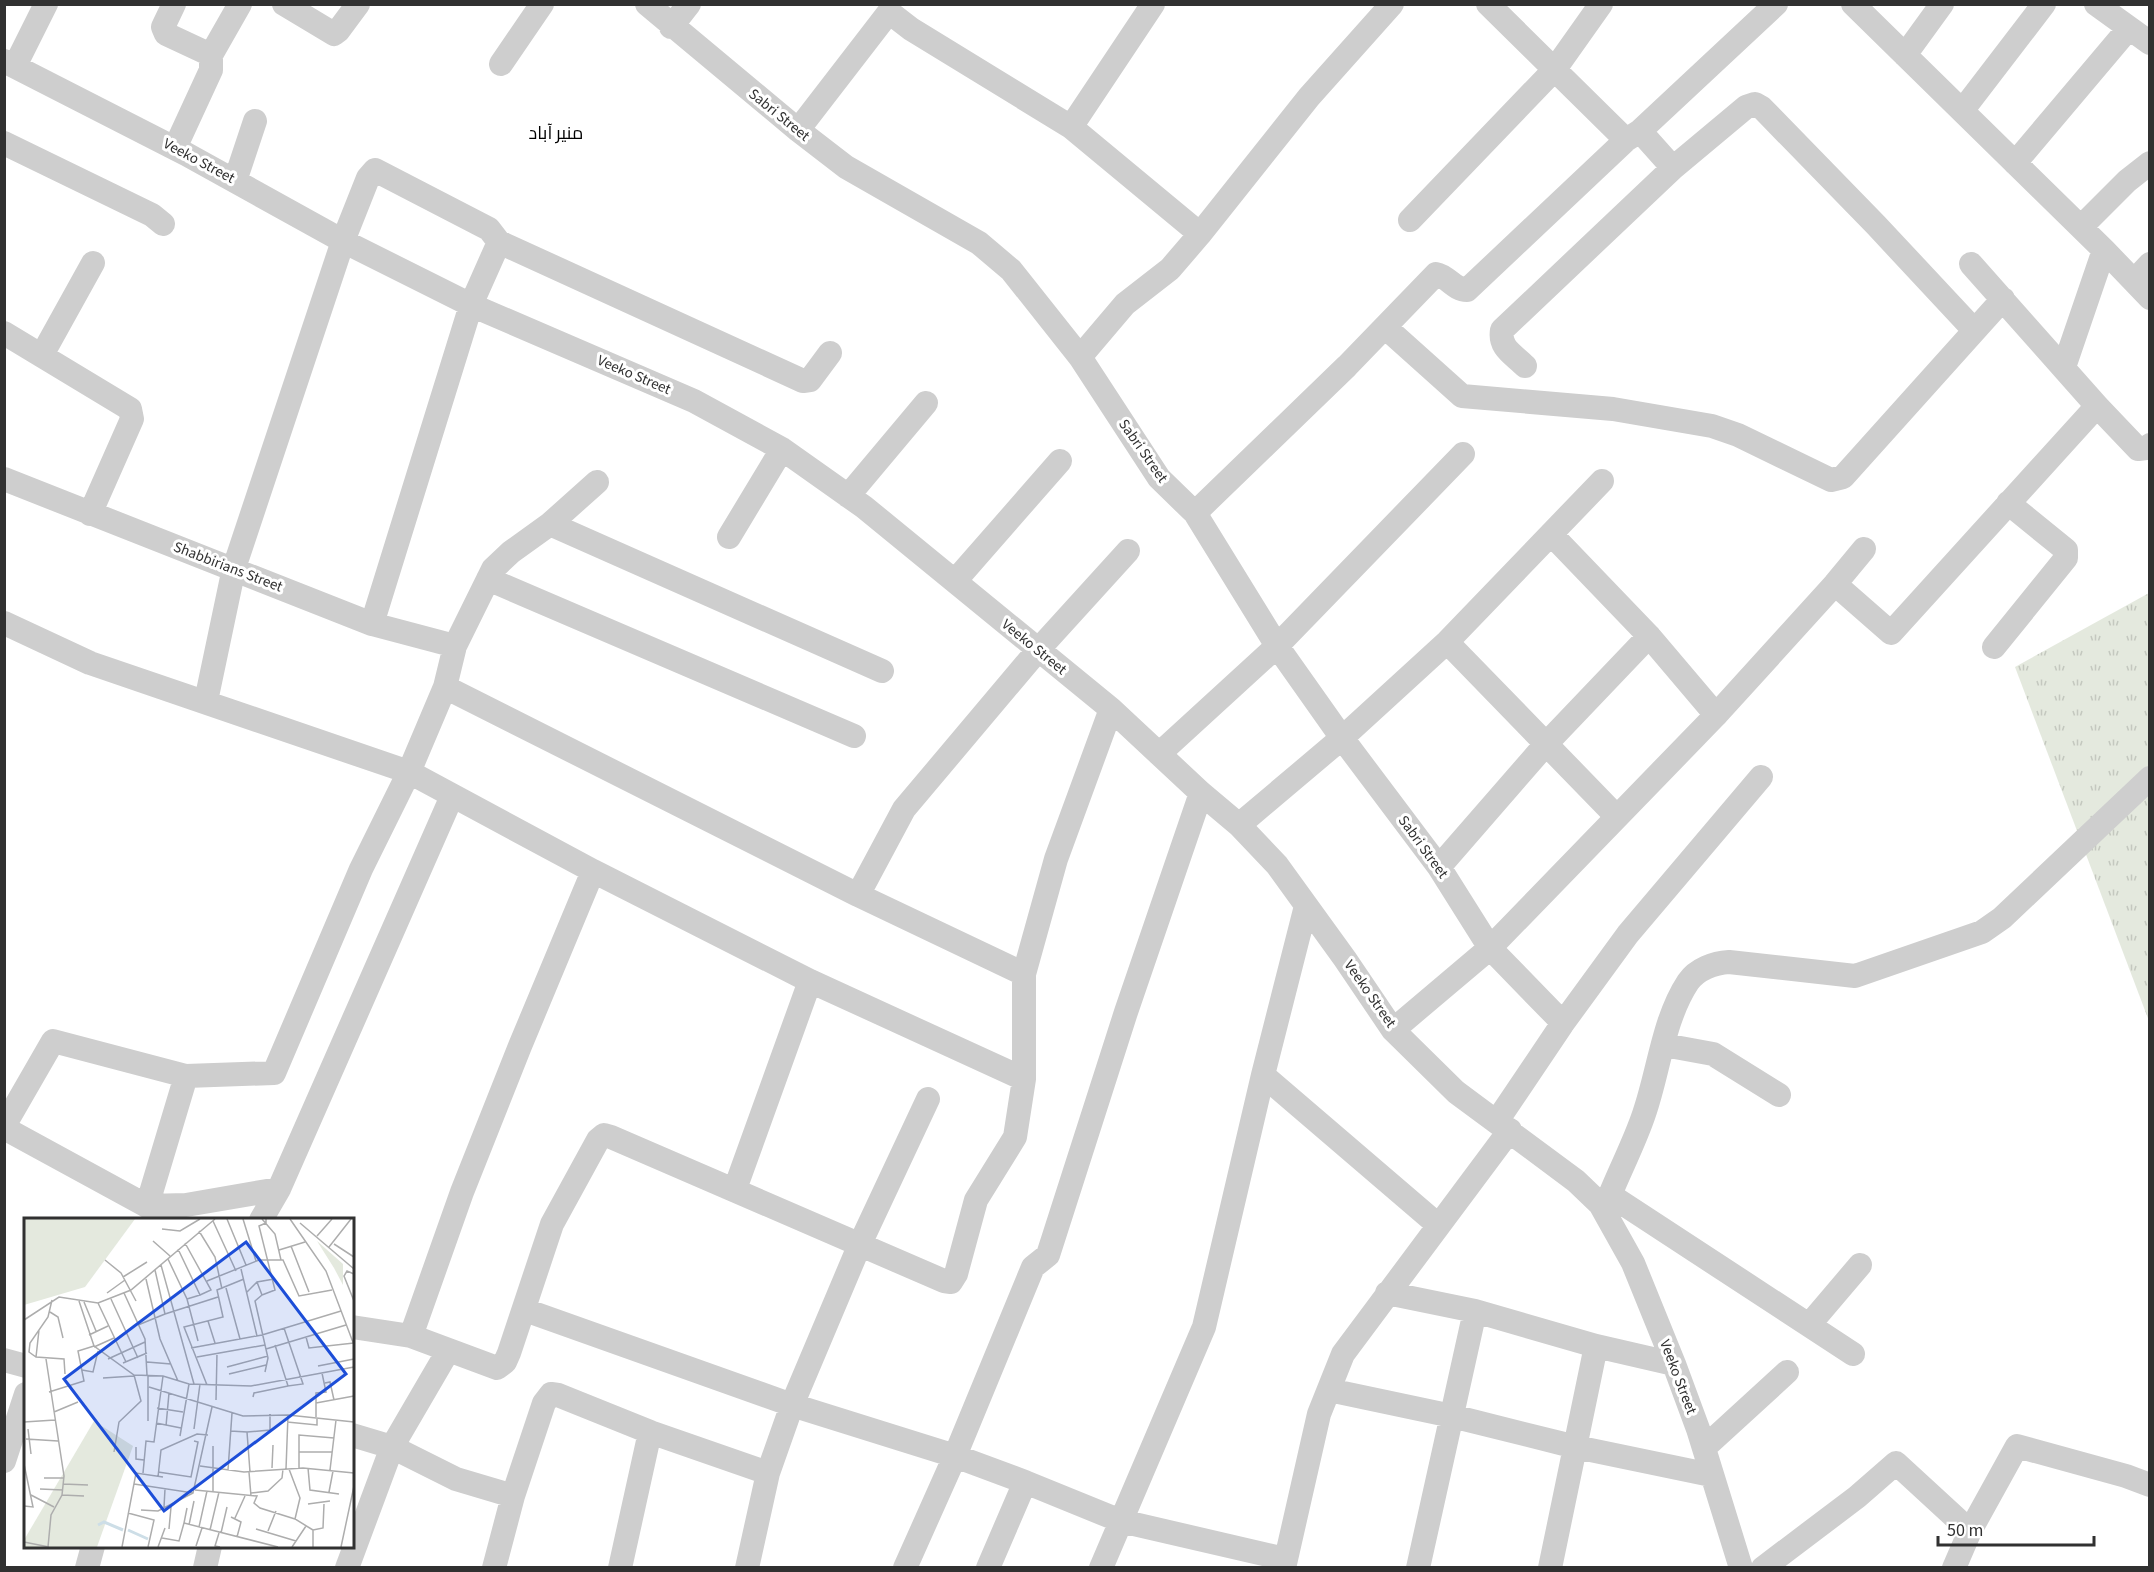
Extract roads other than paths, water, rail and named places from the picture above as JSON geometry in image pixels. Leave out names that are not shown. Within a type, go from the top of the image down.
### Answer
[{"type":"street","points":[[10,64],[46,4]]},
{"type":"street","points":[[174,4],[163,27],[166,34],[212,55]]},
{"type":"street","points":[[175,148],[211,70],[212,55],[240,4]]},
{"type":"street","points":[[284,4],[334,34],[358,4]]},
{"type":"street","points":[[501,64],[542,4]]},
{"type":"street","name":"Sabri Street","points":[[647,4],[671,27],[846,167],[979,243],[1011,270],[1080,357],[1160,478],[1195,513],[1277,646],[1342,738],[1439,867],[1490,948],[1563,1023]]},
{"type":"street","points":[[671,27],[689,4]]},
{"type":"street","points":[[1071,127],[1153,4]]},
{"type":"street","points":[[1080,357],[1125,304],[1170,269],[1309,97],[1392,4]]},
{"type":"street","points":[[1488,4],[1555,69],[1673,168]]},
{"type":"street","points":[[1410,220],[1555,69],[1601,4]]},
{"type":"street","points":[[1195,513],[1436,274],[1442,275],[1456,287],[1467,290],[1776,4]]},
{"type":"street","points":[[1853,4],[2103,249],[2144,281]]},
{"type":"street","points":[[1905,55],[1942,4]]},
{"type":"street","points":[[1962,111],[2043,4]]},
{"type":"street","points":[[2096,4],[2150,43]]},
{"type":"street","points":[[798,130],[892,8],[911,28],[1071,127],[1200,234]]},
{"type":"street","points":[[2015,163],[2129,28]]},
{"type":"street","name":"Veeko Street","points":[[10,64],[175,148],[343,241],[471,305],[694,401],[782,449],[848,496],[1111,709],[1201,793],[1239,825],[1277,865],[1393,1030],[1456,1092],[1605,1199],[1674,1364],[1704,1448],[1741,1568]]},
{"type":"street","points":[[1525,366],[1504,346],[1500,339],[1502,330],[1673,168],[1746,107],[1755,104],[1762,108],[1868,217],[1974,330]]},
{"type":"street","points":[[235,181],[255,122]]},
{"type":"street","points":[[4,143],[152,215],[163,224]]},
{"type":"street","points":[[2081,227],[2127,181],[2150,163]]},
{"type":"street","points":[[206,700],[234,568],[343,241],[368,178],[375,170],[489,229],[499,242],[803,381],[810,380],[830,353]]},
{"type":"street","points":[[372,624],[471,305],[499,242]]},
{"type":"street","points":[[2064,367],[2103,249]]},
{"type":"street","points":[[42,355],[93,263]]},
{"type":"street","points":[[1971,264],[2138,449],[2150,445]]},
{"type":"street","points":[[1385,327],[1462,396],[1613,409],[1712,426],[1738,435],[1831,480],[1842,477],[2003,299]]},
{"type":"street","points":[[4,333],[130,410],[132,419],[90,514]]},
{"type":"street","points":[[848,496],[926,403]]},
{"type":"street","points":[[1835,584],[1890,633],[2097,406]]},
{"type":"street","points":[[729,537],[782,449]]},
{"type":"street","points":[[1159,754],[1277,646],[1463,454]]},
{"type":"street","points":[[955,582],[1060,460]]},
{"type":"street","name":"Shabbirians Street","points":[[4,479],[372,624],[455,646]]},
{"type":"street","points":[[1239,825],[1342,738],[1447,642],[1602,481]]},
{"type":"street","points":[[279,1189],[186,1205],[147,1206],[4,1127],[53,1041],[186,1076],[274,1073],[361,869],[410,772],[445,687],[455,646],[493,569],[511,552],[550,524],[597,482]]},
{"type":"street","points":[[1994,647],[2066,558],[2066,550],[2008,503]]},
{"type":"street","points":[[550,524],[882,671]]},
{"type":"street","points":[[1551,534],[1649,636],[1716,715]]},
{"type":"street","points":[[1393,1030],[1490,948],[1716,715],[1864,549]]},
{"type":"street","points":[[858,895],[904,809],[1038,650],[1128,551]]},
{"type":"street","points":[[488,579],[854,736]]},
{"type":"street","points":[[4,623],[90,663],[206,700],[410,772],[593,871],[810,981],[1023,1078]]},
{"type":"street","points":[[1439,867],[1546,744],[1649,636]]},
{"type":"street","points":[[1447,642],[1617,817]]},
{"type":"street","points":[[445,687],[858,895],[1024,975]]},
{"type":"street","points":[[354,1327],[411,1336],[497,1368],[505,1362],[525,1310],[552,1224],[598,1140],[604,1135],[735,1189],[944,1281],[951,1282],[956,1274],[976,1200],[1015,1137],[1023,1078],[1024,975],[1056,859],[1111,709]]},
{"type":"street","points":[[525,1310],[792,1405],[955,1456],[1121,1521],[1285,1563],[1319,1414],[1343,1354],[1438,1225],[1503,1126],[1563,1023],[1628,934],[1761,777]]},
{"type":"street","points":[[1853,1354],[1605,1199],[1644,1114],[1676,1006],[1689,980],[1702,969],[1729,962],[1855,976],[1982,932],[2002,918],[2150,778]]},
{"type":"street","points":[[905,1568],[955,1456],[1033,1266],[1048,1255],[1126,1012],[1201,793]]},
{"type":"street","points":[[262,1218],[279,1189],[452,796]]},
{"type":"street","points":[[411,1336],[462,1192],[593,871]]},
{"type":"street","points":[[1101,1568],[1204,1327],[1263,1075],[1306,906]]},
{"type":"street","points":[[735,1189],[810,981]]},
{"type":"street","points":[[1664,1044],[1713,1054],[1779,1095]]},
{"type":"street","points":[[1263,1075],[1438,1225]]},
{"type":"street","points":[[147,1206],[186,1076]]},
{"type":"street","points":[[747,1568],[768,1473],[792,1405],[860,1244],[928,1099]]},
{"type":"street","points":[[1809,1325],[1860,1265]]},
{"type":"street","points":[[1387,1293],[1475,1311],[1596,1346],[1674,1364]]},
{"type":"street","points":[[1418,1568],[1475,1311]]},
{"type":"street","points":[[1550,1568],[1596,1346]]},
{"type":"street","points":[[347,1568],[392,1447],[447,1351]]},
{"type":"street","points":[[4,1360],[24,1365]]},
{"type":"street","points":[[1704,1448],[1787,1372]]},
{"type":"street","points":[[1329,1390],[1452,1416],[1576,1448],[1711,1475]]},
{"type":"street","points":[[494,1568],[513,1496],[544,1403],[551,1394],[650,1432],[768,1473]]},
{"type":"street","points":[[4,1461],[24,1400]]},
{"type":"street","points":[[620,1568],[650,1432]]},
{"type":"street","points":[[354,1435],[392,1447],[456,1479],[513,1496]]},
{"type":"street","points":[[1954,1568],[1970,1531],[2017,1446],[2126,1476],[2150,1485]]},
{"type":"street","points":[[1763,1568],[1857,1497],[1896,1463],[1970,1531]]},
{"type":"street","points":[[988,1568],[1025,1482]]},
{"type":"street","points":[[87,1568],[92,1548]]},
{"type":"street","points":[[205,1568],[210,1548]]},
{"type":"district","name":"منیر آباد","points":[[556,133]]}]
